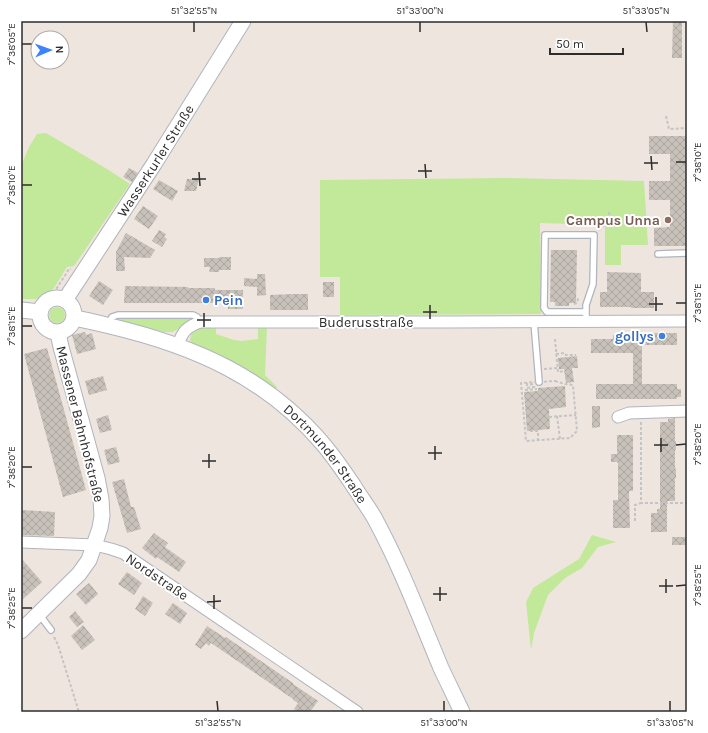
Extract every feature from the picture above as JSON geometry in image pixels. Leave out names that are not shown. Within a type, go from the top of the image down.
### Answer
[{"type":"main road","name":"Wasserkurler Straße","points":[[66,300],[169,141],[243,21]]},
{"type":"main road","points":[[21,310],[36,311],[46,301],[52,298],[59,298],[66,300],[71,304],[74,311],[73,323],[69,328],[53,337],[53,332],[48,331],[43,326],[36,311]]},
{"type":"main road","name":"Dortmunder Straße","points":[[74,318],[178,345],[216,361],[243,376],[270,394],[299,418],[323,444],[344,472],[374,518],[404,579],[462,712]]},
{"type":"main road","name":"Massener Bahnhofstraße","points":[[21,631],[79,574],[89,560],[95,545],[102,516],[101,499],[90,452],[61,347],[53,337]]},
{"type":"street","name":"Buderusstraße","points":[[178,345],[180,337],[186,329],[193,324],[201,322],[534,322],[586,317],[687,321]]},
{"type":"street","points":[[618,417],[629,413],[687,411]]},
{"type":"street","name":"Nordstraße","points":[[21,542],[95,545],[123,553],[357,712]]},
{"type":"lane","points":[[545,235],[594,235],[593,284],[586,305],[586,317],[547,312],[544,308],[545,235]]},
{"type":"lane","points":[[658,254],[687,253]]},
{"type":"lane","points":[[107,326],[112,317],[118,315],[193,315],[201,322]]},
{"type":"lane","points":[[534,322],[539,382]]},
{"type":"lane","points":[[39,614],[51,630]]},
{"type":"path","points":[[666,116],[669,129],[687,128]]},
{"type":"path","points":[[609,212],[610,222]]},
{"type":"path","points":[[594,235],[604,226],[604,224],[628,218]]},
{"type":"path","points":[[53,337],[46,336],[36,311],[55,291],[69,269],[74,268]]},
{"type":"path","points":[[555,339],[558,372],[565,371]]},
{"type":"path","points":[[556,354],[565,353],[566,356],[576,355]]},
{"type":"path","points":[[538,369],[557,368]]},
{"type":"path","points":[[555,381],[573,385],[577,431],[570,438],[526,441],[521,383],[539,382],[555,381]]},
{"type":"path","points":[[526,383],[527,385],[536,384],[536,387],[526,388],[526,390],[538,389]]},
{"type":"path","points":[[641,412],[641,503]]},
{"type":"path","points":[[548,413],[548,417],[576,415]]},
{"type":"path","points":[[557,416],[560,439]]},
{"type":"path","points":[[530,431],[538,431],[538,440]]},
{"type":"path","points":[[635,520],[635,505],[641,503],[687,503]]},
{"type":"path","points":[[51,630],[58,645],[79,712]]},
{"type":"green space","points":[[46,133],[130,184],[74,266],[67,267],[54,288],[37,299],[21,299],[21,166],[29,147],[37,134]]},
{"type":"green space","points":[[507,178],[644,181],[648,245],[621,245],[621,265],[605,265],[605,225],[540,223],[541,314],[340,315],[340,277],[320,277],[320,180]]},
{"type":"green space","points":[[54,307],[60,307],[65,312],[63,321],[60,323],[54,323],[49,318],[49,312]]},
{"type":"green space","points":[[121,317],[187,317],[191,318],[191,320],[172,332],[164,332],[118,319]]},
{"type":"green space","points":[[216,326],[216,334],[241,341],[258,339],[258,327],[267,326],[265,375],[277,387],[275,391],[225,359],[191,343],[190,339],[192,332],[198,327]]},
{"type":"green space","points":[[592,535],[616,542],[598,547],[582,568],[565,578],[548,595],[534,633],[531,650],[526,602],[533,588],[579,559]]},
{"type":"building","points":[[673,21],[682,21],[682,58],[672,58]]},
{"type":"building","points":[[649,136],[687,136],[687,246],[654,246],[654,228],[670,227],[670,200],[649,200],[649,181],[670,181],[670,154],[649,154]]},
{"type":"building","points":[[129,168],[138,173],[132,182],[123,177]]},
{"type":"building","points":[[187,179],[199,179],[196,191],[184,191]]},
{"type":"building","points":[[159,180],[178,191],[172,201],[153,189]]},
{"type":"building","points":[[143,206],[158,216],[149,229],[134,219]]},
{"type":"building","points":[[159,230],[166,234],[164,237],[167,239],[162,247],[152,241]]},
{"type":"building","points":[[126,233],[155,250],[150,258],[124,257],[125,271],[116,271],[116,252]]},
{"type":"building","points":[[551,250],[577,250],[576,303],[569,303],[569,306],[555,306],[555,302],[550,302]]},
{"type":"building","points":[[231,257],[231,270],[209,272],[210,267],[204,267],[204,258]]},
{"type":"building","points":[[607,272],[641,273],[641,292],[654,292],[654,308],[600,307],[600,292],[607,292]]},
{"type":"building","points":[[257,274],[265,274],[266,295],[257,296],[257,287],[244,286],[244,278],[257,279]]},
{"type":"building","points":[[99,281],[113,290],[103,305],[89,296]]},
{"type":"building","points":[[323,282],[334,282],[334,297],[323,297]]},
{"type":"building","points":[[125,286],[243,290],[243,309],[228,309],[228,303],[124,303]]},
{"type":"building","points":[[308,294],[308,310],[270,310],[270,295]]},
{"type":"building","points":[[85,332],[86,335],[92,333],[96,349],[77,354],[72,335]]},
{"type":"building","points":[[650,333],[677,333],[677,345],[642,345],[642,384],[677,384],[677,389],[681,389],[681,397],[677,397],[677,399],[596,399],[596,384],[633,384],[633,353],[591,353],[591,339],[613,339],[613,335],[650,335]]},
{"type":"building","points":[[47,348],[86,490],[63,497],[24,354]]},
{"type":"building","points":[[577,356],[578,368],[572,368],[574,382],[566,383],[564,369],[559,369],[558,358]]},
{"type":"building","points":[[103,376],[107,390],[89,395],[85,381]]},
{"type":"building","points":[[565,386],[566,407],[549,409],[550,429],[527,431],[524,392],[538,391],[538,388]]},
{"type":"building","points":[[592,406],[600,406],[600,427],[592,428]]},
{"type":"building","points":[[108,415],[112,430],[100,433],[96,419]]},
{"type":"building","points":[[675,418],[675,501],[667,501],[667,532],[651,532],[651,513],[657,513],[657,509],[660,509],[660,422],[668,422],[668,419]]},
{"type":"building","points":[[617,435],[633,435],[633,491],[629,491],[630,528],[613,528],[613,500],[618,500],[618,463],[611,462],[611,454],[617,454]]},
{"type":"building","points":[[116,447],[120,462],[108,465],[104,450]]},
{"type":"building","points":[[124,479],[131,507],[134,507],[141,529],[127,533],[112,482]]},
{"type":"building","points":[[21,510],[55,512],[54,536],[21,535]]},
{"type":"building","points":[[154,533],[168,543],[165,547],[186,562],[179,572],[157,557],[156,559],[142,548]]},
{"type":"building","points":[[672,537],[687,537],[687,545],[672,545]]},
{"type":"building","points":[[21,558],[42,582],[21,601]]},
{"type":"building","points":[[127,572],[142,583],[134,595],[118,584]]},
{"type":"building","points":[[89,583],[98,594],[86,605],[76,594]]},
{"type":"building","points":[[143,596],[153,603],[145,616],[135,609]]},
{"type":"building","points":[[173,603],[187,613],[180,624],[165,614]]},
{"type":"building","points":[[75,611],[84,622],[77,627],[69,617]]},
{"type":"building","points":[[83,625],[95,640],[82,650],[71,636]]},
{"type":"building","points":[[207,626],[225,638],[226,637],[318,701],[310,712],[298,712],[294,709],[298,703],[293,699],[211,643],[209,646],[206,643],[201,649],[195,645]]},
{"type":"place","name":"Campus Unna","points":[[668,220]]},
{"type":"place","name":"Pein","points":[[206,300]]},
{"type":"place","name":"gollys","points":[[662,336]]}]
